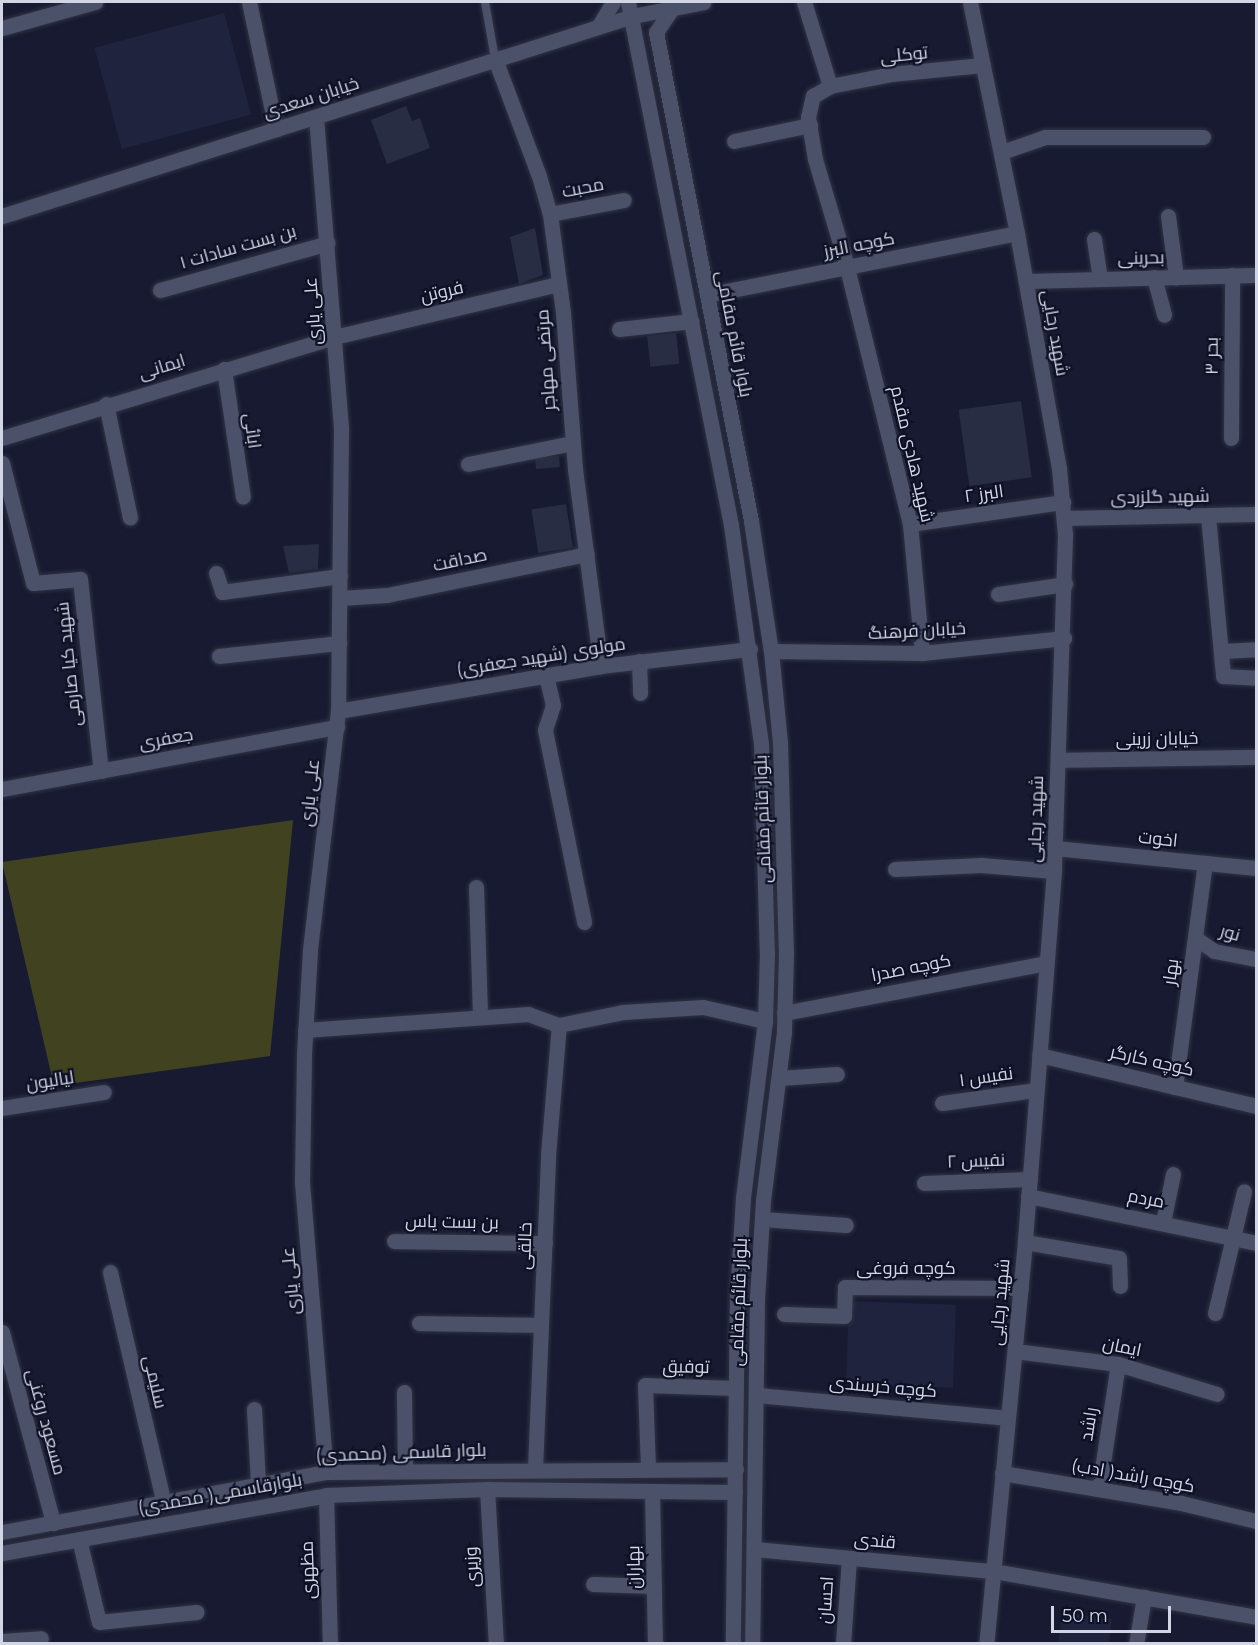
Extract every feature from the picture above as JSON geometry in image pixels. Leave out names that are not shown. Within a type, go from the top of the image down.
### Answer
[{"type":"street","points":[[2,28],[94,2]]},
{"type":"street","points":[[249,2],[276,129]]},
{"type":"street","points":[[598,27],[613,2]]},
{"type":"street","name":"خیابان سعدی","points":[[2,216],[598,27],[630,9],[704,2]]},
{"type":"street","points":[[804,2],[830,87]]},
{"type":"street","name":"شهید رجایی","points":[[970,2],[1002,152],[1026,281],[1063,502],[1065,585],[1055,848],[1016,1351],[986,1644]]},
{"type":"street","name":"بلوار قائم مقامی","points":[[670,4],[656,32],[744,489],[771,651],[780,742],[784,1012],[776,1110],[762,1219],[756,1395],[752,1644]]},
{"type":"street","name":"بلوار قائم مقامی","points":[[630,9],[725,493],[750,649],[760,742],[765,1021],[743,1198],[736,1388],[733,1644]]},
{"type":"street","name":"مرتضی مهاجر","points":[[495,59],[550,214],[559,284],[572,442],[601,666]]},
{"type":"street","name":"توکلی","points":[[830,87],[891,74],[983,65]]},
{"type":"street","name":"شهید هادی مقدم","points":[[830,87],[813,96],[810,125],[815,159],[847,267],[910,525],[922,653]]},
{"type":"street","name":"علی یاری","points":[[316,117],[328,243],[341,428],[338,711],[310,950],[305,1030],[302,1182],[326,1495]]},
{"type":"street","points":[[734,141],[810,125]]},
{"type":"street","points":[[1002,152],[1045,137],[1203,137]]},
{"type":"street","name":"محبت","points":[[550,214],[624,200]]},
{"type":"street","points":[[1168,216],[1176,277]]},
{"type":"street","name":"کوچه البرز","points":[[707,295],[1017,233]]},
{"type":"street","points":[[1094,239],[1100,279]]},
{"type":"street","name":"بن بست سادات ۱","points":[[160,290],[328,243]]},
{"type":"street","name":"بحر ۳","points":[[1232,275],[1232,438]]},
{"type":"street","name":"بحرینی","points":[[1026,281],[1257,275]]},
{"type":"street","points":[[1154,278],[1164,315]]},
{"type":"street","name":"فروتن","points":[[334,337],[559,284]]},
{"type":"street","points":[[620,329],[692,321]]},
{"type":"street","name":"ایمانی","points":[[2,438],[106,404],[334,337]]},
{"type":"street","name":"ابائی","points":[[224,369],[243,497]]},
{"type":"street","points":[[106,404],[130,518]]},
{"type":"street","points":[[468,464],[572,442]]},
{"type":"street","name":"شهید کیا صارمی","points":[[2,463],[33,583],[80,579],[101,771]]},
{"type":"street","points":[[725,493],[744,489]]},
{"type":"street","name":"البرز ۲","points":[[910,525],[1063,502]]},
{"type":"street","name":"شهید گلزردی","points":[[1064,518],[1257,514]]},
{"type":"street","points":[[1208,516],[1223,676],[1257,678]]},
{"type":"street","name":"صداقت","points":[[340,598],[387,595],[587,554]]},
{"type":"street","points":[[216,573],[222,592],[340,576]]},
{"type":"street","points":[[998,594],[1065,585]]},
{"type":"street","name":"خیابان فرهنگ","points":[[771,651],[922,653],[1064,638]]},
{"type":"street","points":[[219,656],[339,643]]},
{"type":"street","name":"مولوی (شهید جعفری)","points":[[338,711],[601,666],[750,649]]},
{"type":"street","points":[[1222,651],[1257,649]]},
{"type":"street","points":[[639,661],[640,693]]},
{"type":"street","points":[[546,675],[553,705],[545,730],[584,922]]},
{"type":"street","name":"جعفری","points":[[2,789],[337,728]]},
{"type":"street","name":"خیابان زرینی","points":[[1058,760],[1257,757]]},
{"type":"street","name":"اخوت","points":[[1055,848],[1257,868]]},
{"type":"street","name":"بهار","points":[[1175,1087],[1205,863]]},
{"type":"street","points":[[895,869],[981,865],[1053,871]]},
{"type":"street","points":[[476,887],[480,1017]]},
{"type":"street","name":"نور","points":[[1195,938],[1214,951],[1257,959]]},
{"type":"street","name":"کوچه صدرا","points":[[784,1012],[1046,963]]},
{"type":"street","points":[[305,1030],[528,1014],[559,1025],[623,1012],[702,1007],[765,1021]]},
{"type":"street","name":"خالقی","points":[[535,1469],[545,1243],[559,1025]]},
{"type":"street","name":"کوچه کارگر","points":[[1038,1055],[1257,1106]]},
{"type":"street","points":[[779,1078],[837,1074]]},
{"type":"street","name":"نفیس ‍۱","points":[[942,1103],[1036,1090]]},
{"type":"street","name":"لیالیون","points":[[2,1108],[104,1092]]},
{"type":"street","points":[[756,1108],[776,1110]]},
{"type":"street","points":[[1162,1222],[1173,1174]]},
{"type":"street","name":"نفیس ۲","points":[[924,1183],[1030,1179]]},
{"type":"street","points":[[1215,1313],[1244,1191]]},
{"type":"street","name":"مردم","points":[[1028,1196],[1257,1243]]},
{"type":"street","points":[[762,1219],[846,1225]]},
{"type":"street","name":"بن بست یاس","points":[[394,1241],[545,1243]]},
{"type":"street","points":[[1025,1242],[1119,1258],[1120,1286]]},
{"type":"street","name":"سلیمی","points":[[110,1272],[163,1500]]},
{"type":"street","name":"کوچه فروغی","points":[[784,1314],[844,1316],[845,1287],[1021,1288]]},
{"type":"street","points":[[419,1323],[541,1325]]},
{"type":"street","name":"مسعود روغنی","points":[[2,1332],[53,1523]]},
{"type":"street","name":"ایمان","points":[[1016,1351],[1118,1364],[1217,1394]]},
{"type":"street","name":"راشد","points":[[1099,1489],[1118,1364]]},
{"type":"street","name":"توفیق","points":[[648,1468],[645,1385],[736,1388]]},
{"type":"street","points":[[404,1392],[405,1470]]},
{"type":"street","name":"کوچه خرسندی","points":[[756,1395],[1008,1418]]},
{"type":"street","points":[[254,1409],[258,1483]]},
{"type":"street","points":[[691,1469],[694,1483],[691,1490]]},
{"type":"street","name":"بلوار قاسمی (محمدی)","points":[[2,1532],[163,1500],[326,1472],[736,1469]]},
{"type":"street","name":"کوچه راشد( ادب)","points":[[1002,1473],[1099,1489],[1257,1521]]},
{"type":"street","name":"بلوارقاسمی( محمدی)","points":[[2,1553],[326,1495],[487,1489],[735,1492]]},
{"type":"street","name":"وزیری","points":[[487,1489],[496,1644]]},
{"type":"street","name":"بهاران","points":[[652,1491],[655,1644]]},
{"type":"street","name":"مظهری","points":[[326,1495],[330,1644]]},
{"type":"street","points":[[79,1539],[99,1622],[196,1612]]},
{"type":"street","name":"قندی","points":[[754,1549],[993,1571],[1257,1617]]},
{"type":"street","name":"احسان","points":[[843,1644],[849,1558]]},
{"type":"street","points":[[593,1584],[654,1586]]},
{"type":"street","points":[[1136,1644],[1144,1597]]},
{"type":"street","points":[[2,1641],[41,1638]]},
{"type":"lane","points":[[485,2],[495,59]]},
{"type":"shaded area","points":[[224,13],[251,114],[122,149],[95,48]]},
{"type":"shaded area","points":[[849,1301],[956,1305],[953,1388],[846,1384]]},
{"type":"shaded area","points":[[1062,1613],[1112,1619],[1109,1643],[1058,1643]]},
{"type":"green space","points":[[293,820],[270,1056],[54,1086],[2,862]]},
{"type":"building","points":[[406,106],[412,121],[420,118],[430,148],[387,164],[371,120]]},
{"type":"building","points":[[535,228],[543,275],[519,284],[510,237]]},
{"type":"building","points":[[676,333],[679,364],[650,367],[647,336]]},
{"type":"building","points":[[1021,401],[1032,477],[969,486],[959,410]]},
{"type":"building","points":[[559,456],[560,467],[536,469],[535,458]]},
{"type":"building","points":[[566,504],[573,547],[538,553],[531,509]]},
{"type":"building","points":[[319,544],[318,569],[289,573],[283,546]]}]
